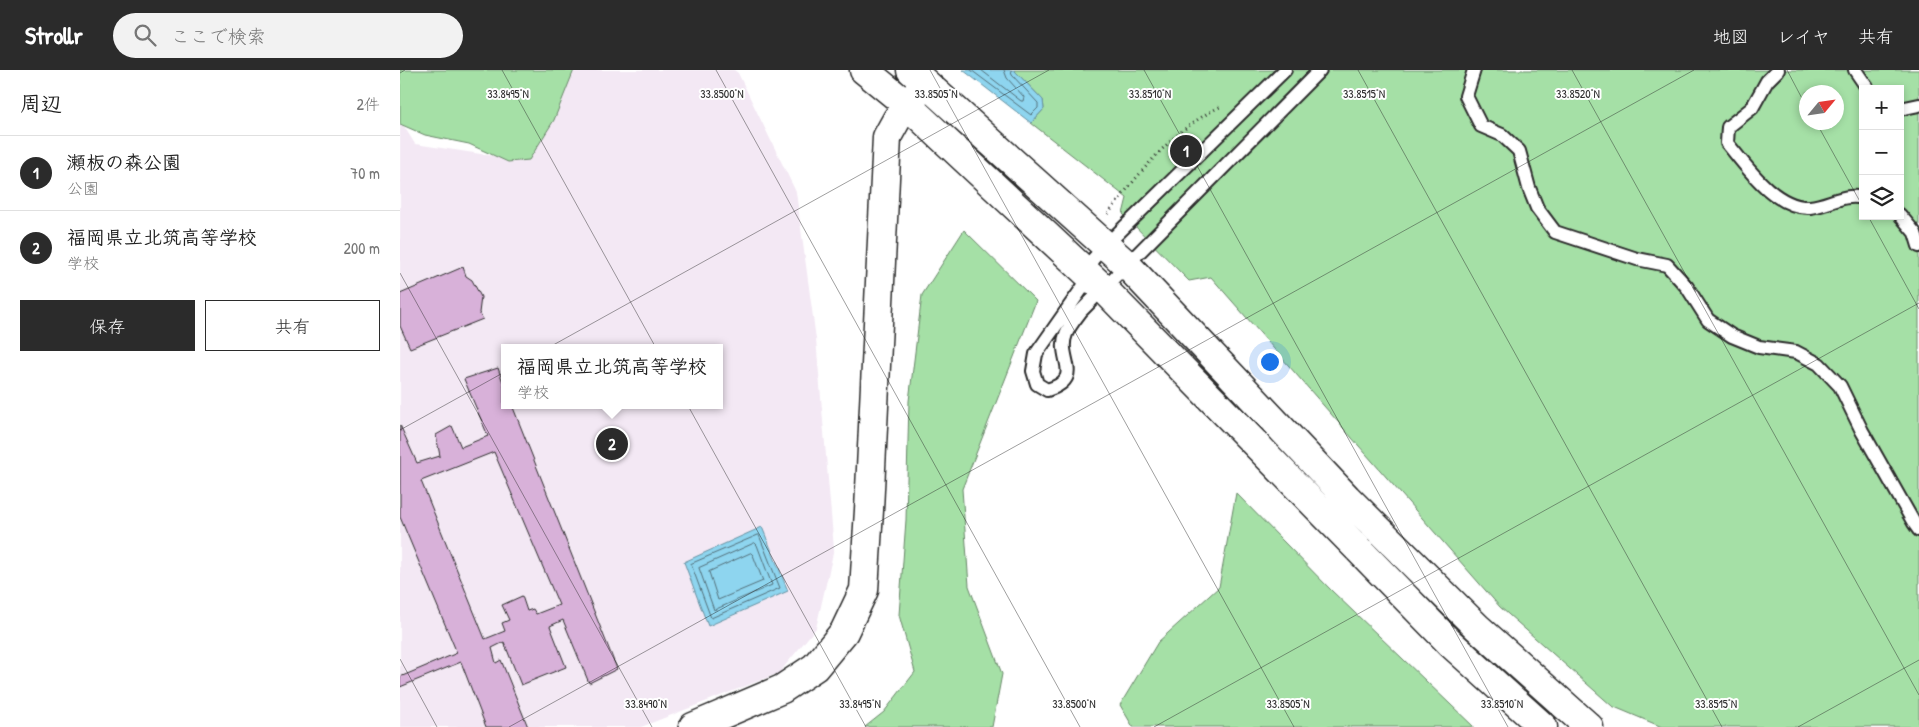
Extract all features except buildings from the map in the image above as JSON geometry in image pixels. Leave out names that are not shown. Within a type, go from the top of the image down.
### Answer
[{"type":"street","points":[[864,70],[907,105],[1092,279],[1450,644],[1543,727]]},
{"type":"street","points":[[693,727],[782,689],[815,666],[844,632],[864,590],[887,136],[907,105],[918,76],[1126,264],[1348,498],[1477,626],[1589,727]]},
{"type":"lane","points":[[1285,70],[1106,245],[1092,279],[1081,311],[1065,334],[1063,346],[1068,367],[1067,376],[1060,386],[1047,390],[1037,384],[1033,371],[1036,354],[1092,279],[1126,264],[1320,70]]},
{"type":"lane","points":[[1474,70],[1466,96],[1481,126],[1502,135],[1520,151],[1529,188],[1537,208],[1555,232],[1637,259],[1667,265],[1687,287],[1708,320],[1732,336],[1759,347],[1796,352],[1819,364],[1840,386],[1862,431],[1919,530]]},
{"type":"lane","points":[[1778,70],[1767,80],[1752,108],[1728,127],[1727,143],[1760,182],[1786,202],[1809,207],[1853,195],[1859,197]]},
{"type":"lane","points":[[1855,70],[1865,85]]},
{"type":"lane","points":[[1904,108],[1919,105]]},
{"type":"lane","points":[[1904,220],[1915,233],[1919,246]]},
{"type":"path","points":[[1108,214],[1172,138],[1204,114],[1226,104]]},
{"type":"shaded area","points":[[543,70],[734,70],[738,73],[796,192],[816,339],[834,549],[816,628],[779,673],[641,727],[400,727],[400,120],[415,144],[494,156]]},
{"type":"green space","points":[[400,70],[574,70],[554,120],[529,160],[508,162],[469,144],[425,135],[400,124]]},
{"type":"green space","points":[[1014,70],[1919,70],[1919,727],[1662,727],[1612,706],[1500,607],[1211,277],[1189,281],[1123,214],[1127,198],[1031,123],[1044,109],[1043,100]]},
{"type":"green space","points":[[964,230],[1036,301],[962,489],[969,586],[1002,674],[992,727],[865,727],[884,712],[915,672],[899,615],[906,520],[909,401],[922,295]]},
{"type":"green space","points":[[1236,493],[1332,591],[1474,727],[1133,727],[1120,705],[1158,642],[1219,587]]},
{"type":"water","points":[[963,70],[1014,70],[1043,100],[1044,109],[1031,123]]},
{"type":"water","points":[[762,527],[788,591],[708,626],[684,562]]},
{"type":"place","name":"瀬板の森公園","points":[[1186,151]]},
{"type":"place","name":"福岡県立北筑高等学校","points":[[612,444]]}]
